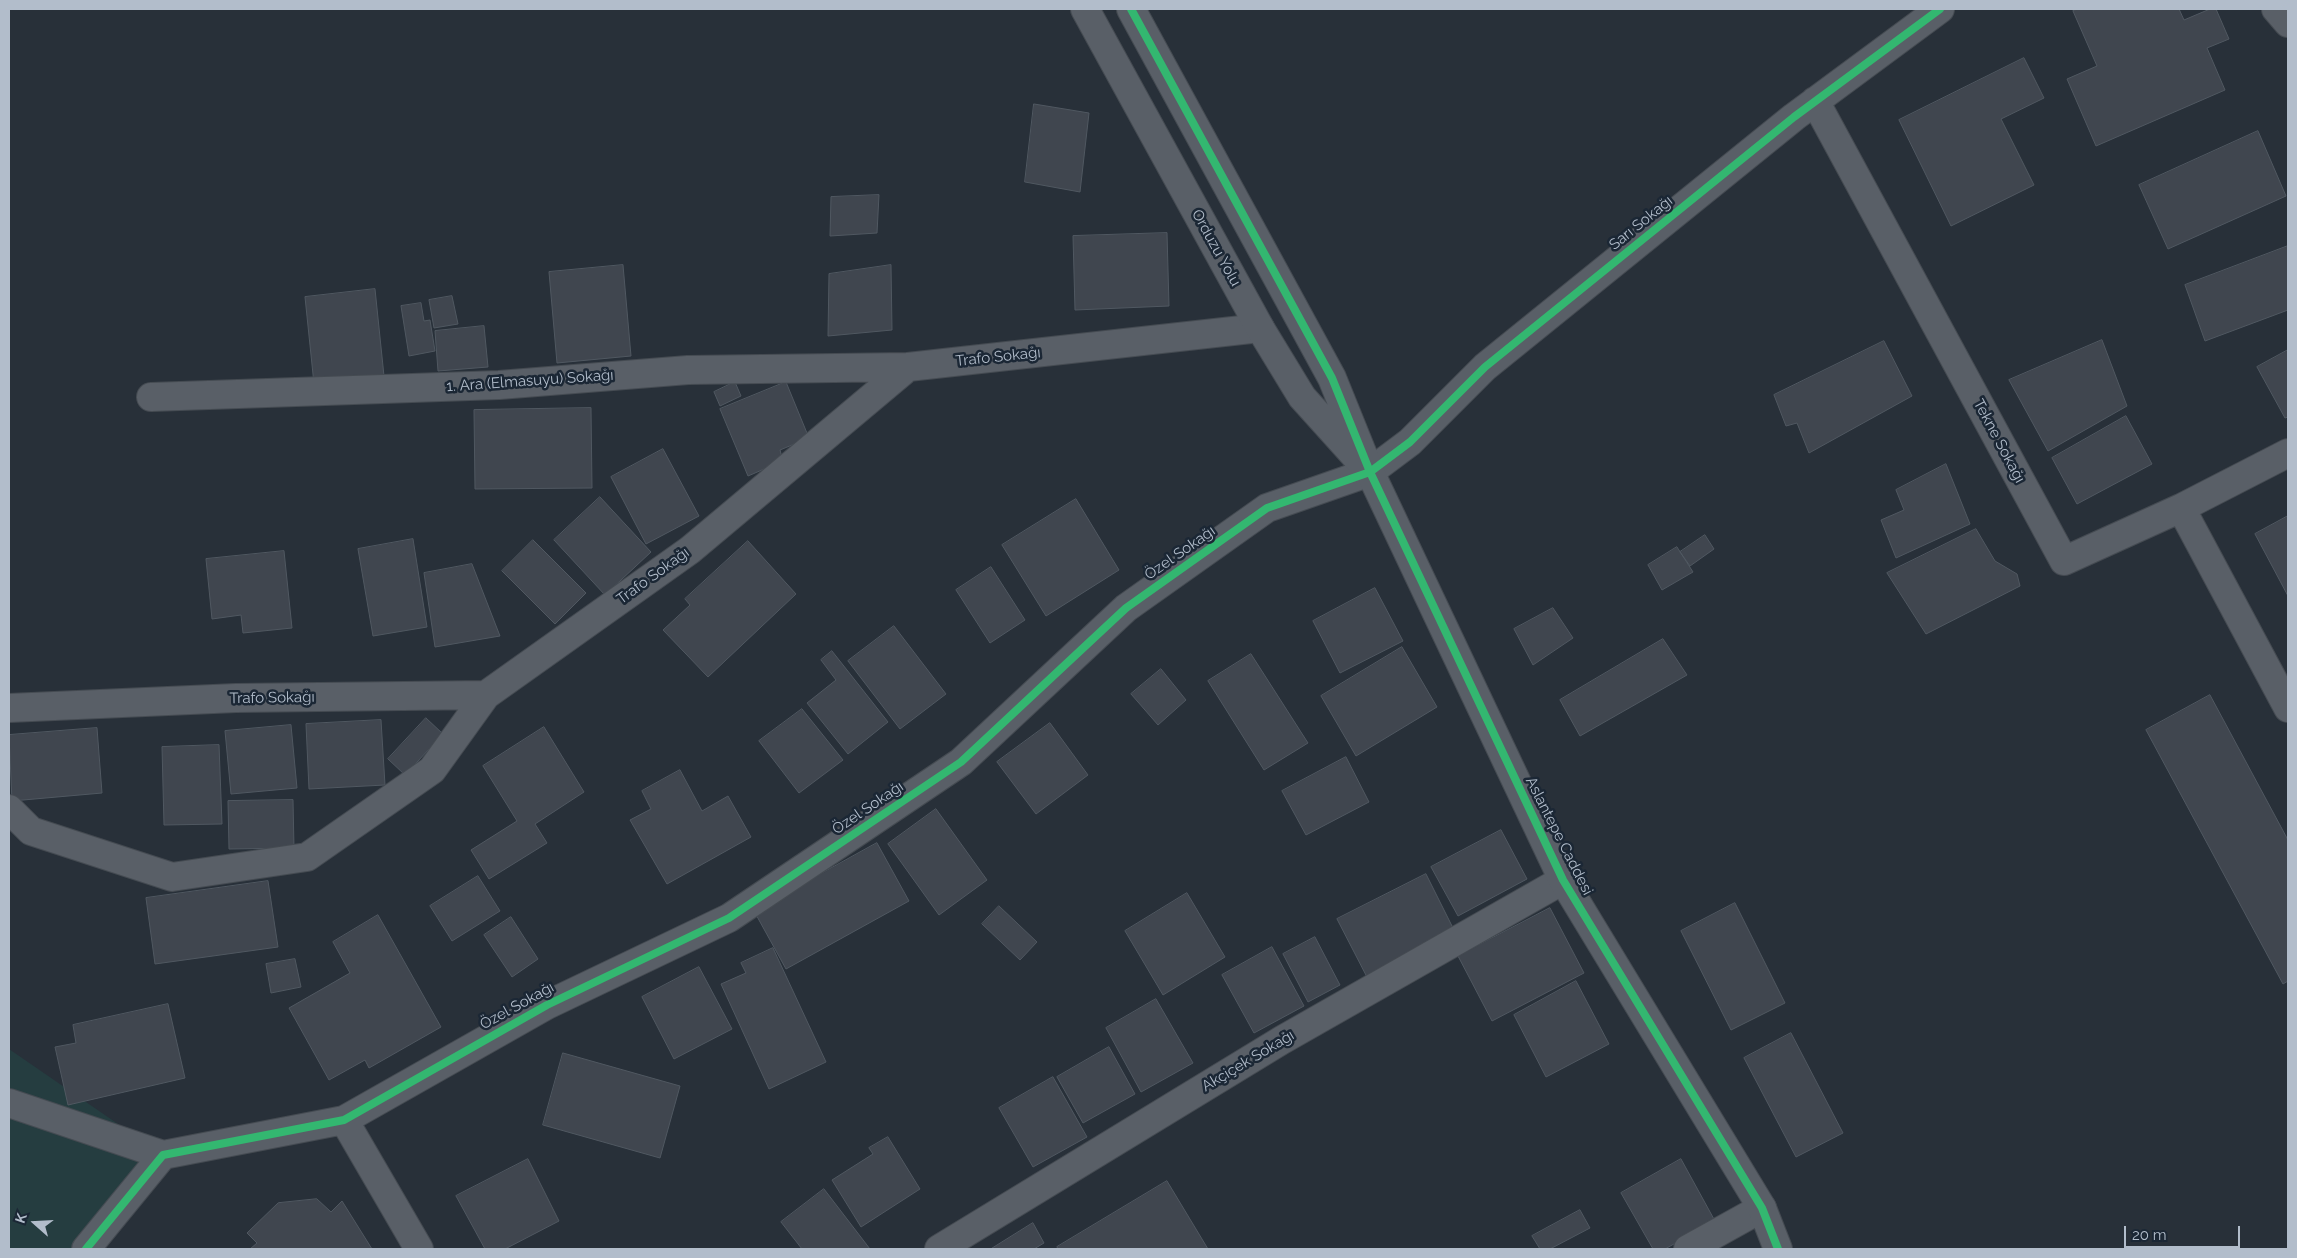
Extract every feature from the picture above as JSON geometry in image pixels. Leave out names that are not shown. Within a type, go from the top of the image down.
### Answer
[{"type":"street","name":"Orduzu Yolu","points":[[1085,9],[1260,328],[1302,397],[1370,472]]},
{"type":"street","points":[[1131,9],[1332,378],[1370,472]]},
{"type":"street","name":"Sarı Sokağı","points":[[1370,472],[1410,442],[1485,367],[1815,102],[1940,9]]},
{"type":"street","points":[[2276,9],[2288,23]]},
{"type":"street","name":"Tekne Sokağı","points":[[1815,102],[2064,561],[2181,508],[2288,453]]},
{"type":"street","name":"Trafo Sokağı","points":[[9,708],[236,698],[486,695],[690,550],[908,367],[1260,328]]},
{"type":"street","points":[[858,409],[865,367]]},
{"type":"street","name":"1. Ara (Elmasuyu) Sokağı","points":[[151,397],[499,385],[688,370],[908,367]]},
{"type":"street","name":"Aslantepe Caddesi","points":[[1370,472],[1562,880],[1762,1208],[1778,1249]]},
{"type":"street","name":"Özel Sokağı","points":[[163,1155],[344,1120],[546,1004],[729,918],[961,762],[1126,608],[1267,508],[1370,472]]},
{"type":"street","points":[[2181,508],[2288,708]]},
{"type":"street","points":[[9,809],[31,831],[172,877],[307,857],[432,770],[486,695]]},
{"type":"street","name":"Akçiçek Sokağı","points":[[939,1249],[1282,1040],[1562,880]]},
{"type":"street","points":[[9,1103],[163,1155],[86,1249]]},
{"type":"street","points":[[344,1120],[419,1249]]},
{"type":"street","points":[[1688,1249],[1762,1208]]},
{"type":"green space","points":[[9,1049],[163,1155],[86,1249],[9,1249]]},
{"type":"building","points":[[2078,9],[2179,9],[2184,20],[2210,9],[2216,9],[2229,39],[2207,48],[2225,90],[2096,146],[2067,79],[2097,66],[2073,11]]},
{"type":"building","points":[[2024,58],[2044,98],[2001,119],[2034,185],[1951,226],[1899,120]]},
{"type":"building","points":[[1034,104],[1089,113],[1080,192],[1025,182]]},
{"type":"building","points":[[2258,131],[2286,196],[2168,249],[2139,185]]},
{"type":"building","points":[[879,195],[877,233],[830,236],[831,197]]},
{"type":"building","points":[[1167,233],[1169,306],[1075,310],[1073,236]]},
{"type":"building","points":[[2288,246],[2288,310],[2205,341],[2185,285]]},
{"type":"building","points":[[623,265],[631,356],[557,363],[549,272]]},
{"type":"building","points":[[891,265],[892,330],[828,336],[829,274]]},
{"type":"building","points":[[375,289],[384,376],[314,384],[305,297]]},
{"type":"building","points":[[452,296],[458,324],[434,328],[429,300]]},
{"type":"building","points":[[421,303],[424,321],[430,320],[435,351],[409,356],[401,306]]},
{"type":"building","points":[[484,326],[488,367],[438,371],[435,331]]},
{"type":"building","points":[[2102,340],[2127,406],[2048,451],[2009,380]]},
{"type":"building","points":[[1884,341],[1912,396],[1809,453],[1797,423],[1786,426],[1774,395]]},
{"type":"building","points":[[2288,350],[2288,417],[2285,418],[2257,367]]},
{"type":"building","points":[[735,382],[741,396],[720,406],[714,392]]},
{"type":"building","points":[[786,382],[809,438],[780,450],[783,461],[748,476],[720,409]]},
{"type":"building","points":[[591,408],[592,488],[475,489],[474,410]]},
{"type":"building","points":[[2126,416],[2152,464],[2077,504],[2052,458]]},
{"type":"building","points":[[663,449],[699,516],[646,544],[611,477]]},
{"type":"building","points":[[1946,464],[1970,524],[1896,558],[1881,520],[1904,510],[1896,490]]},
{"type":"building","points":[[600,497],[651,552],[605,595],[554,540]]},
{"type":"building","points":[[1076,499],[1119,570],[1046,616],[1002,545]]},
{"type":"building","points":[[2288,516],[2288,596],[2255,534]]},
{"type":"building","points":[[1976,529],[1995,561],[2017,574],[2020,586],[1926,634],[1887,573]]},
{"type":"building","points":[[1705,535],[1714,549],[1690,566],[1680,552]]},
{"type":"building","points":[[413,539],[427,627],[373,636],[358,549]]},
{"type":"building","points":[[533,540],[586,593],[555,624],[502,571]]},
{"type":"building","points":[[748,541],[796,594],[708,677],[663,630],[690,605],[685,599]]},
{"type":"building","points":[[1677,547],[1693,572],[1662,590],[1648,565]]},
{"type":"building","points":[[284,551],[292,628],[243,633],[241,615],[212,619],[206,559]]},
{"type":"building","points":[[472,564],[500,636],[435,647],[424,573]]},
{"type":"building","points":[[991,567],[1025,620],[990,643],[956,590]]},
{"type":"building","points":[[1375,588],[1403,641],[1340,673],[1313,621]]},
{"type":"building","points":[[1553,608],[1573,638],[1533,665],[1514,629]]},
{"type":"building","points":[[894,626],[946,694],[900,729],[848,661]]},
{"type":"building","points":[[1663,639],[1687,675],[1580,736],[1560,700]]},
{"type":"building","points":[[1402,647],[1437,707],[1356,756],[1321,696]]},
{"type":"building","points":[[832,651],[888,722],[848,754],[807,703],[836,680],[821,660]]},
{"type":"building","points":[[1251,654],[1308,743],[1264,770],[1208,681]]},
{"type":"building","points":[[1161,669],[1186,700],[1158,725],[1131,694]]},
{"type":"building","points":[[2210,695],[2288,840],[2288,981],[2283,984],[2146,730]]},
{"type":"building","points":[[802,709],[843,760],[799,793],[759,741]]},
{"type":"building","points":[[426,718],[443,734],[405,775],[388,759]]},
{"type":"building","points":[[381,720],[385,785],[309,789],[306,724]]},
{"type":"building","points":[[1050,723],[1088,775],[1036,814],[997,762]]},
{"type":"building","points":[[291,725],[297,788],[231,794],[225,731]]},
{"type":"building","points":[[544,727],[584,792],[535,824],[547,843],[489,879],[471,850],[517,821],[483,766]]},
{"type":"building","points":[[97,728],[102,793],[12,801],[9,735]]},
{"type":"building","points":[[219,745],[222,824],[164,825],[162,747]]},
{"type":"building","points":[[1346,757],[1369,802],[1306,835],[1282,791]]},
{"type":"building","points":[[680,770],[702,811],[728,796],[751,837],[667,884],[630,820],[651,809],[642,791]]},
{"type":"building","points":[[293,800],[294,848],[229,849],[228,801]]},
{"type":"building","points":[[936,809],[987,880],[939,915],[888,844]]},
{"type":"building","points":[[1501,830],[1527,879],[1458,916],[1431,867]]},
{"type":"building","points":[[877,843],[909,901],[786,969],[754,911]]},
{"type":"building","points":[[1426,874],[1457,936],[1369,981],[1337,919]]},
{"type":"building","points":[[478,876],[500,911],[452,941],[430,906]]},
{"type":"building","points":[[268,881],[278,947],[155,964],[146,898]]},
{"type":"building","points":[[1187,893],[1225,957],[1163,995],[1125,931]]},
{"type":"building","points":[[1735,903],[1785,1003],[1731,1030],[1681,931]]},
{"type":"building","points":[[999,906],[1037,942],[1020,960],[982,924]]},
{"type":"building","points":[[1550,908],[1584,973],[1492,1021],[1458,956]]},
{"type":"building","points":[[378,915],[441,1027],[369,1068],[365,1060],[329,1080],[289,1008],[350,973],[333,942]]},
{"type":"building","points":[[511,917],[538,959],[512,977],[484,935]]},
{"type":"building","points":[[1315,937],[1340,985],[1308,1002],[1283,954]]},
{"type":"building","points":[[1272,947],[1304,1006],[1254,1033],[1222,975]]},
{"type":"building","points":[[773,948],[826,1062],[769,1089],[721,984],[746,973],[741,963]]},
{"type":"building","points":[[295,959],[301,987],[271,993],[266,964]]},
{"type":"building","points":[[699,967],[732,1029],[674,1059],[642,997]]},
{"type":"building","points":[[1576,981],[1609,1044],[1546,1077],[1514,1015]]},
{"type":"building","points":[[1156,999],[1193,1063],[1141,1092],[1106,1028]]},
{"type":"building","points":[[168,1004],[185,1078],[68,1105],[55,1047],[76,1043],[73,1025]]},
{"type":"building","points":[[1791,1033],[1843,1133],[1796,1157],[1744,1058]]},
{"type":"building","points":[[1109,1047],[1135,1094],[1083,1123],[1057,1077]]},
{"type":"building","points":[[563,1053],[680,1086],[660,1158],[543,1125]]},
{"type":"building","points":[[1053,1077],[1087,1137],[1033,1167],[999,1108]]},
{"type":"building","points":[[888,1137],[920,1189],[861,1227],[832,1180],[873,1154],[869,1148]]},
{"type":"building","points":[[528,1159],[559,1221],[505,1249],[485,1249],[456,1196]]},
{"type":"building","points":[[1681,1159],[1715,1221],[1665,1249],[1653,1249],[1621,1193]]},
{"type":"building","points":[[1167,1181],[1208,1249],[1058,1249],[1057,1247]]},
{"type":"building","points":[[824,1189],[870,1249],[802,1249],[781,1222]]},
{"type":"building","points":[[317,1199],[331,1212],[342,1201],[372,1249],[250,1249],[257,1243],[247,1233],[278,1203]]},
{"type":"building","points":[[1580,1210],[1590,1228],[1550,1249],[1540,1249],[1532,1236]]},
{"type":"building","points":[[1033,1223],[1044,1243],[1034,1249],[991,1249]]},
{"type":"cycle path","points":[[1131,9],[1332,378],[1370,472],[1563,880],[1762,1208],[1778,1249]]},
{"type":"cycle path","points":[[86,1249],[163,1155],[344,1120],[547,1005],[729,918],[961,762],[1126,608],[1267,508],[1370,472],[1410,442],[1485,367],[1794,117],[1940,9]]}]
